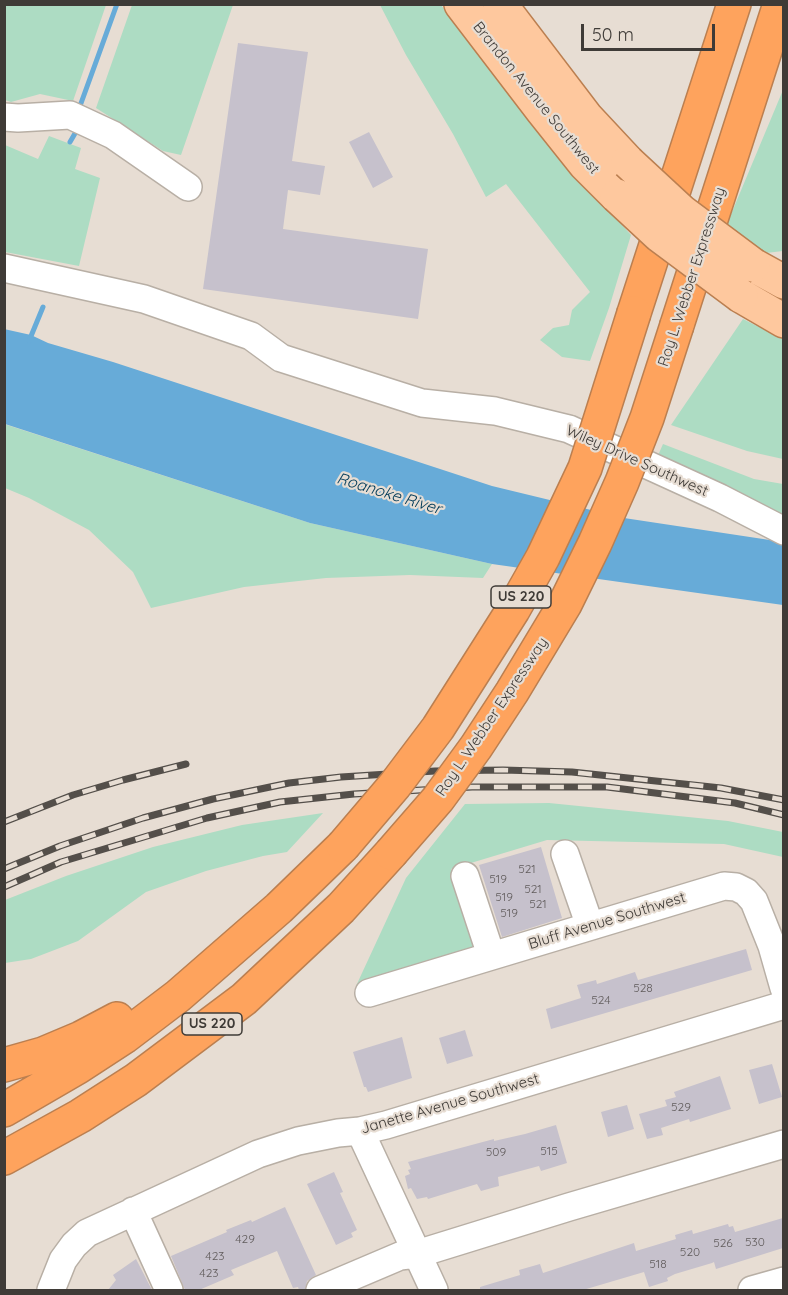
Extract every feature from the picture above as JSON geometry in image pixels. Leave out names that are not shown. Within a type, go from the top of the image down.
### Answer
[{"type":"highway","name":"US 220","points":[[4,1110],[78,1067],[124,1036],[178,996],[279,908],[343,846],[395,785],[438,728],[508,619],[543,557],[585,468],[734,4]]},
{"type":"highway","name":"Roy L. Webber Expressway","points":[[4,1158],[80,1116],[136,1080],[244,999],[341,908],[438,799],[476,747],[524,674],[564,604],[595,543],[622,482],[647,418],[780,4]]},
{"type":"highway","points":[[4,1065],[43,1054],[81,1038],[125,1015],[279,908]]},
{"type":"highway","points":[[4,1174],[75,1129],[136,1080]]},
{"type":"main road","name":"Brandon Avenue Southwest","points":[[461,4],[585,164],[617,196],[659,235],[741,296],[783,321]]},
{"type":"main road","name":"Brandon Avenue Southwest","points":[[500,4],[586,117],[628,162],[682,212],[753,265],[783,282]]},
{"type":"street","points":[[4,117],[70,115],[113,135],[188,187]]},
{"type":"street","name":"Wiley Drive Southwest","points":[[4,268],[144,299],[251,336],[281,358],[422,403],[495,411],[569,429],[720,498],[783,531]]},
{"type":"street","points":[[565,854],[590,926]]},
{"type":"street","points":[[465,876],[491,955]]},
{"type":"street","name":"Bluff Avenue Southwest","points":[[369,993],[724,886],[736,887],[746,892],[754,901],[772,946],[783,988]]},
{"type":"street","name":"Janette Avenue Southwest","points":[[51,1290],[63,1260],[87,1233],[258,1154],[298,1141],[360,1131],[783,1005]]},
{"type":"street","points":[[360,1131],[434,1290]]},
{"type":"street","points":[[320,1290],[400,1256],[417,1254],[783,1144]]},
{"type":"street","points":[[133,1211],[169,1290]]},
{"type":"street","points":[[753,1290],[783,1281]]},
{"type":"green space","points":[[4,5],[106,5],[73,101],[40,94],[11,102],[5,100]]},
{"type":"green space","points":[[132,5],[233,5],[181,155],[163,151],[96,108]]},
{"type":"green space","points":[[380,5],[441,5],[554,150],[631,235],[590,361],[562,357],[540,340],[553,328],[569,325],[572,310],[590,292],[506,184],[486,197]]},
{"type":"green space","points":[[783,90],[783,251],[766,253],[724,231]]},
{"type":"green space","points":[[49,136],[81,148],[75,169],[100,178],[79,266],[5,252],[5,145],[38,159]]},
{"type":"green space","points":[[743,319],[783,339],[783,459],[747,451],[671,425]]},
{"type":"green space","points":[[4,424],[310,523],[492,564],[483,578],[410,575],[326,578],[244,587],[151,608],[133,572],[89,530],[5,488]]},
{"type":"green space","points":[[663,444],[754,479],[783,484],[783,519],[656,460]]},
{"type":"green space","points":[[549,803],[728,821],[783,832],[783,857],[724,844],[547,840],[451,869],[476,946],[356,986],[406,878],[465,804]]},
{"type":"green space","points":[[323,813],[287,852],[206,871],[146,892],[78,941],[31,959],[5,963],[5,900],[66,876],[153,847],[242,825]]},
{"type":"water","name":"Roanoke River","points":[[4,329],[31,335],[48,343],[113,362],[492,486],[624,518],[783,542],[783,605],[492,564],[310,523],[5,424]]},
{"type":"building","points":[[238,43],[308,52],[292,161],[325,166],[320,195],[288,190],[283,229],[428,249],[418,319],[203,289]]},
{"type":"building","points":[[369,132],[393,177],[373,188],[349,142]]},
{"type":"building","points":[[541,847],[562,918],[502,937],[479,865]]},
{"type":"building","points":[[746,949],[752,970],[551,1029],[546,1009],[581,998],[577,985],[596,980],[597,984],[635,972],[638,980]]},
{"type":"building","points":[[465,1030],[473,1056],[447,1064],[439,1038]]},
{"type":"building","points":[[402,1037],[412,1078],[368,1092],[364,1087],[353,1052]]},
{"type":"building","points":[[772,1064],[782,1097],[759,1104],[749,1070]]},
{"type":"building","points":[[720,1076],[731,1109],[690,1122],[689,1119],[661,1128],[663,1135],[647,1139],[639,1114],[667,1106],[665,1100],[676,1097],[674,1092]]},
{"type":"building","points":[[627,1105],[634,1129],[608,1137],[601,1112]]},
{"type":"building","points":[[556,1125],[567,1163],[541,1171],[539,1166],[498,1177],[499,1186],[481,1191],[477,1184],[428,1199],[427,1197],[417,1199],[411,1188],[408,1189],[405,1176],[410,1174],[408,1170],[411,1169],[408,1162]]},
{"type":"building","points":[[334,1172],[343,1192],[340,1193],[357,1230],[351,1233],[353,1237],[336,1245],[307,1184]]},
{"type":"building","points":[[285,1207],[316,1275],[307,1281],[305,1290],[299,1290],[298,1287],[293,1288],[277,1251],[231,1270],[234,1275],[199,1290],[185,1290],[171,1256],[227,1232],[226,1230],[251,1220],[252,1222]]},
{"type":"building","points":[[783,1218],[783,1248],[716,1269],[714,1262],[675,1274],[667,1278],[668,1281],[649,1287],[644,1272],[583,1290],[480,1290],[480,1287],[520,1275],[519,1270],[540,1264],[543,1273],[634,1243],[636,1251],[676,1239],[675,1235],[692,1230],[693,1234],[728,1224],[729,1227],[733,1226],[735,1232]]},
{"type":"building","points":[[136,1259],[152,1290],[108,1290],[116,1280],[113,1275]]},
{"type":"waterway","points":[[80,106],[117,4]]},
{"type":"waterway","points":[[70,142],[77,130]]},
{"type":"waterway","points":[[29,341],[43,307]]},
{"type":"railway","points":[[4,822],[73,795],[186,764]]},
{"type":"railway","points":[[4,869],[60,846],[143,818],[213,799],[289,783],[341,777],[435,771],[572,772],[721,788],[784,800]]},
{"type":"railway","points":[[4,887],[61,862],[207,818],[280,802],[354,794],[472,787],[607,787],[735,803],[784,815]]}]
